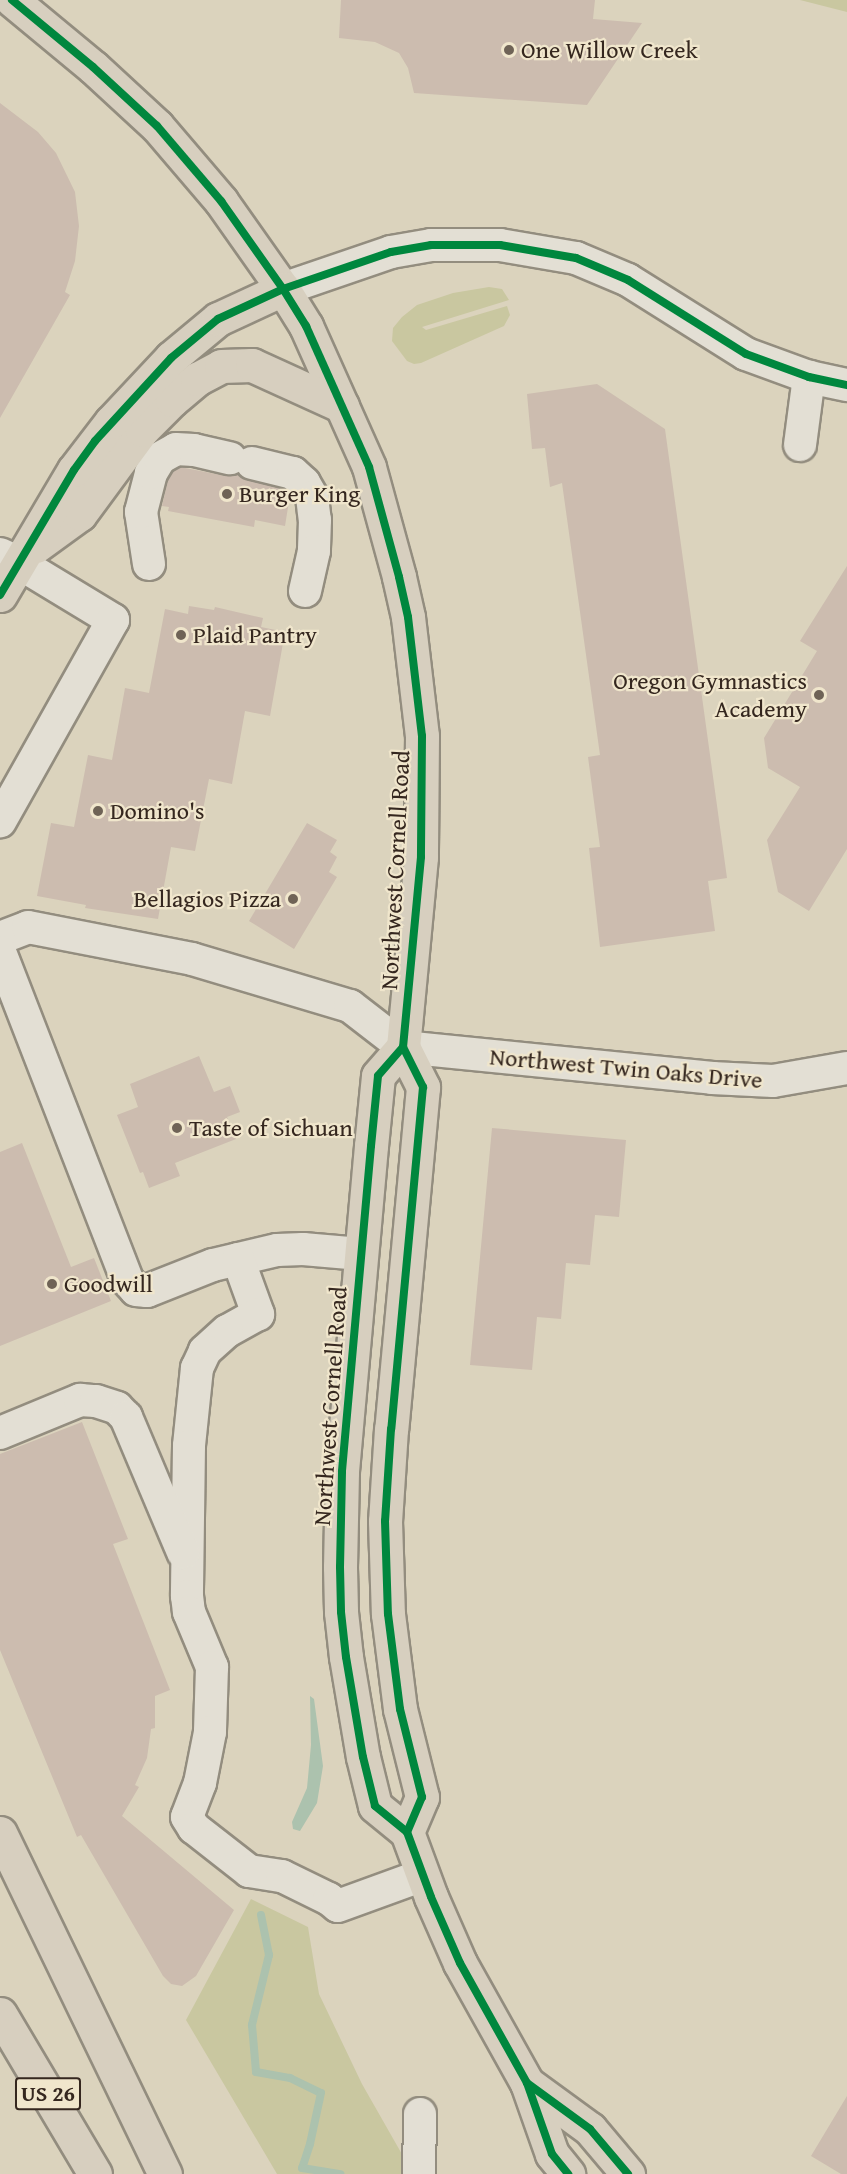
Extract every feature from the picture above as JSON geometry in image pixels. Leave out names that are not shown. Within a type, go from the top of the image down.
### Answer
[{"type":"main road","name":"Northwest Cornell Road","points":[[8,1],[93,67],[157,126],[220,201],[283,289],[306,326],[369,466],[397,566],[408,616],[422,736],[421,857],[404,1047],[378,1076],[342,1472],[341,1612],[363,1757],[375,1806],[407,1832]]},
{"type":"main road","points":[[0,595],[14,558],[94,441],[171,358],[218,319],[283,289]]},
{"type":"main road","points":[[14,558],[80,514],[142,429],[197,378],[221,366],[244,363],[252,365],[342,406]]},
{"type":"main road","points":[[404,1047],[423,1087],[391,1429],[385,1521],[388,1614],[399,1697],[422,1797],[407,1832],[423,1875],[479,2000],[527,2083],[552,2154],[568,2174]]},
{"type":"main road","points":[[0,1833],[165,2174]]},
{"type":"main road","name":"US 26","points":[[0,2014],[96,2174]]},
{"type":"main road","points":[[527,2083],[590,2129],[628,2174]]},
{"type":"street","points":[[283,289],[391,252],[431,245],[500,245],[576,258],[628,280],[746,354],[809,377],[847,385]]},
{"type":"street","points":[[800,445],[809,377]]},
{"type":"street","points":[[149,564],[141,512],[150,473],[160,458],[176,449],[194,450],[293,473],[304,483],[312,496],[315,520],[314,551],[305,591]]},
{"type":"street","points":[[0,822],[113,620],[14,558]]},
{"type":"street","points":[[0,938],[28,927],[192,959],[350,1006],[404,1047]]},
{"type":"street","points":[[0,952],[127,1280],[136,1290],[147,1291],[213,1264],[286,1249],[361,1254]]},
{"type":"street","name":"Northwest Twin Oaks Drive","points":[[404,1047],[712,1078],[773,1081],[847,1068]]},
{"type":"street","points":[[238,1259],[258,1314],[214,1340],[205,1351],[197,1368],[189,1446],[189,1612],[212,1667],[210,1732],[200,1783],[187,1817],[194,1828],[249,1871],[282,1876],[329,1899],[338,1906],[423,1875]]},
{"type":"street","points":[[0,1433],[80,1400],[96,1401],[117,1408],[126,1417],[188,1564]]},
{"type":"street","points":[[418,2174],[420,2114]]},
{"type":"shaded area","points":[[800,0],[847,0],[847,12]]},
{"type":"shaded area","points":[[489,287],[502,289],[509,300],[422,327],[426,330],[507,306],[510,315],[504,326],[421,363],[414,364],[407,361],[392,341],[393,328],[417,305],[453,293]]},
{"type":"shaded area","points":[[310,1696],[314,1699],[323,1766],[317,1803],[300,1831],[293,1829],[292,1822],[307,1788],[311,1745]]},
{"type":"shaded area","points":[[251,1899],[308,1927],[319,1994],[362,2084],[403,2156],[402,2174],[277,2174],[186,2020]]},
{"type":"building","name":"One Willow Creek","points":[[341,0],[595,0],[593,19],[642,23],[587,105],[414,93],[408,68],[399,53],[375,42],[339,38]]},
{"type":"building","points":[[0,103],[38,132],[56,153],[75,192],[79,226],[75,261],[65,292],[70,295],[0,418]]},
{"type":"building","points":[[597,384],[665,429],[727,878],[708,881],[715,931],[600,947],[589,848],[600,847],[588,757],[600,755],[562,483],[550,487],[545,448],[532,449],[527,394]]},
{"type":"building","name":"Burger King","points":[[180,467],[226,476],[238,474],[248,480],[284,489],[290,495],[285,526],[255,520],[254,527],[168,511],[169,507],[162,506],[168,480],[173,471]]},
{"type":"building","name":"Oregon Gymnastics Academy","points":[[847,566],[847,849],[809,911],[778,892],[767,840],[800,787],[768,768],[764,738],[817,651],[800,641]]},
{"type":"building","points":[[189,606],[214,610],[215,607],[263,618],[261,627],[285,632],[270,716],[245,711],[232,784],[209,779],[195,851],[171,847],[158,919],[85,908],[86,905],[37,896],[51,823],[74,827],[88,755],[112,760],[125,688],[149,693],[165,609],[188,614]]},
{"type":"building","name":"Bellagios Pizza","points":[[307,823],[337,840],[330,852],[337,857],[329,872],[337,877],[294,949],[249,921]]},
{"type":"building","name":"Taste of Sichuan","points":[[199,1056],[214,1092],[230,1086],[240,1112],[227,1117],[236,1139],[175,1163],[180,1176],[149,1188],[143,1172],[140,1173],[117,1115],[138,1107],[130,1084]]},
{"type":"building","points":[[492,1128],[626,1140],[619,1217],[595,1215],[590,1265],[566,1263],[561,1319],[537,1317],[532,1370],[470,1365]]},
{"type":"building","name":"Goodwill","points":[[22,1143],[71,1267],[94,1258],[111,1301],[0,1346],[0,1152]]},
{"type":"building","points":[[82,1422],[128,1539],[113,1544],[170,1690],[155,1696],[155,1728],[151,1729],[147,1758],[135,1785],[139,1787],[122,1816],[234,1910],[196,1976],[182,1986],[171,1984],[163,1976],[81,1835],[77,1837],[0,1650],[0,1454]]},
{"type":"building","points":[[847,2096],[847,2174],[841,2174],[811,2156]]},
{"type":"waterway","points":[[261,1915],[269,1955],[252,2025],[256,2072],[290,2078],[321,2093],[310,2144],[302,2168],[341,2174]]},
{"type":"cycle path","points":[[12,0],[93,67],[157,126],[221,201],[283,289],[306,326],[369,467],[408,617],[422,736],[421,857],[403,1047],[423,1087],[391,1429],[385,1521],[388,1614],[400,1709],[422,1797],[407,1832]]},
{"type":"cycle path","points":[[0,595],[74,470],[95,441],[171,358],[218,319],[283,289],[391,252],[431,245],[500,245],[576,258],[628,280],[746,354],[809,377],[847,385]]},
{"type":"cycle path","points":[[403,1047],[378,1076],[371,1146],[342,1472],[340,1567],[341,1612],[346,1657],[363,1757],[375,1806],[407,1832],[431,1897],[460,1963],[527,2083],[552,2154],[568,2174]]},
{"type":"cycle path","points":[[527,2083],[590,2129],[628,2174]]},
{"type":"place","name":"One Willow Creek","points":[[509,50]]},
{"type":"place","name":"Burger King","points":[[227,494]]},
{"type":"place","name":"Plaid Pantry","points":[[181,635]]},
{"type":"place","name":"Oregon Gymnastics Academy","points":[[819,695]]},
{"type":"place","name":"Domino's","points":[[98,811]]},
{"type":"place","name":"Bellagios Pizza","points":[[293,899]]},
{"type":"place","name":"Taste of Sichuan","points":[[177,1128]]},
{"type":"place","name":"Goodwill","points":[[52,1284]]}]
